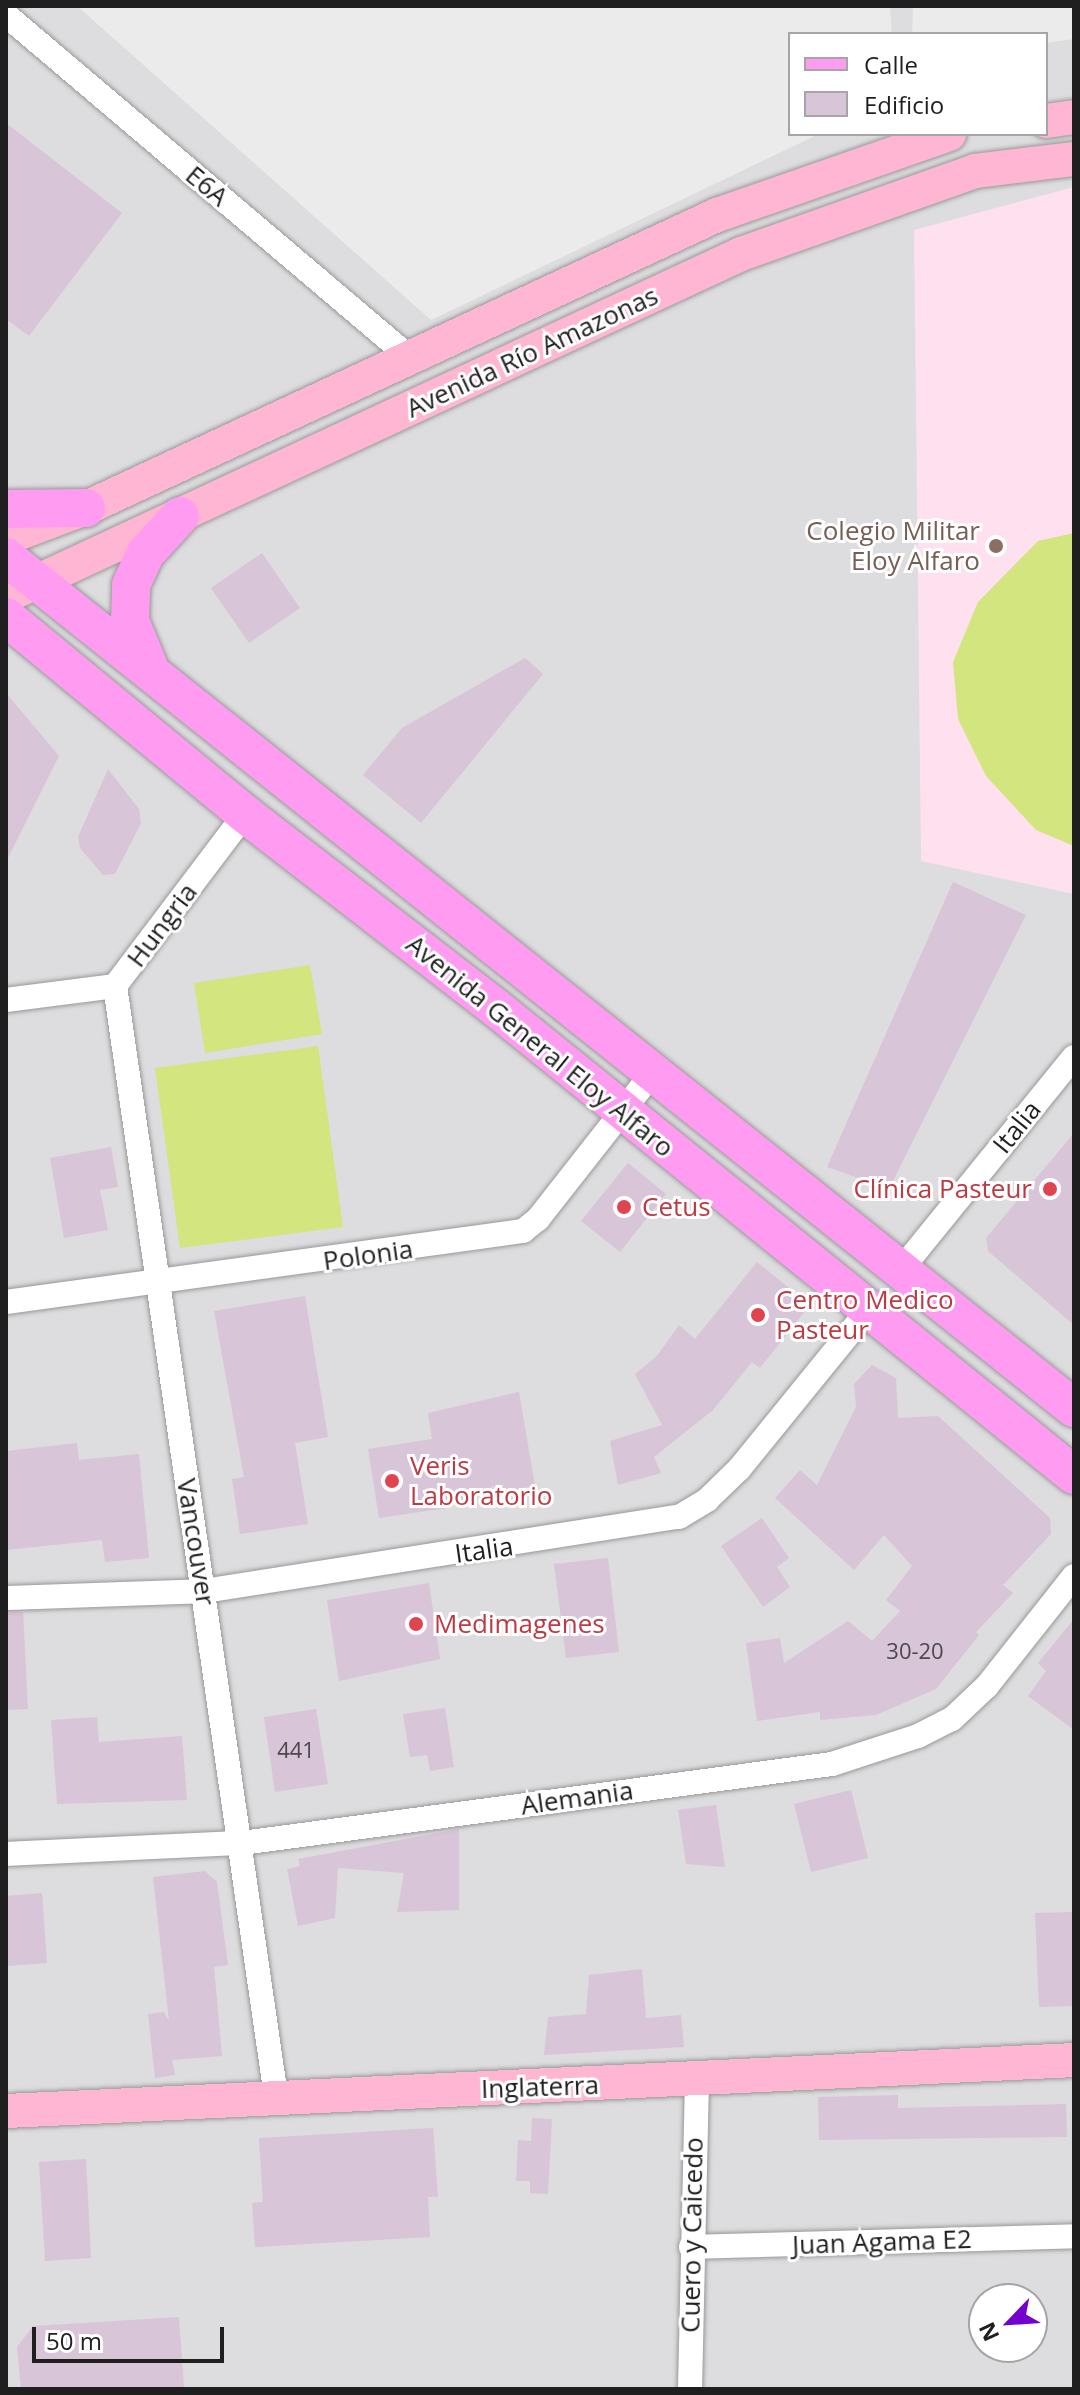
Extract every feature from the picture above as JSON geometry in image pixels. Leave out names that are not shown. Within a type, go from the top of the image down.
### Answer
[{"type":"main road","points":[[1048,121],[1074,117]]},
{"type":"main road","name":"Avenida Río Amazonas","points":[[6,538],[86,508],[717,215],[943,136]]},
{"type":"main road","name":"Avenida Río Amazonas","points":[[22,589],[741,254],[975,171],[1074,159]]},
{"type":"main road","points":[[6,509],[86,508]]},
{"type":"main road","points":[[149,667],[130,621],[131,585],[146,553],[180,516]]},
{"type":"main road","name":"Avenida General Eloy Alfaro","points":[[6,557],[22,589],[149,667],[654,1071],[899,1272],[1074,1408]]},
{"type":"main road","name":"Avenida General Eloy Alfaro","points":[[6,617],[245,814],[623,1111],[1074,1475]]},
{"type":"main road","name":"Inglaterra","points":[[6,2111],[697,2081],[1074,2060]]},
{"type":"street","name":"E6A","points":[[6,15],[408,356]]},
{"type":"street","name":"Hungria","points":[[6,1000],[115,986],[245,814]]},
{"type":"street","name":"Vancouver","points":[[115,986],[242,1843],[276,2097]]},
{"type":"street","name":"Italia","points":[[899,1272],[1074,1057]]},
{"type":"street","name":"Polonia","points":[[6,1302],[523,1231],[538,1219],[654,1071]]},
{"type":"street","name":"Italia","points":[[6,1598],[204,1591],[679,1517],[707,1500],[739,1469],[869,1309]]},
{"type":"street","name":"Alemania","points":[[6,1854],[242,1843],[832,1764],[904,1741],[952,1719],[987,1686],[1074,1576]]},
{"type":"street","name":"Cuero y Caicedo","points":[[690,2389],[697,2081]]},
{"type":"street","name":"Juan Agama E2","points":[[691,2247],[1074,2236]]},
{"type":"shaded area","points":[[6,6],[1074,6],[1074,2389],[6,2389]]},
{"type":"shaded area","points":[[77,6],[890,6],[892,32],[788,32],[788,136],[815,136],[431,320]]},
{"type":"shaded area","points":[[913,6],[1074,6],[1074,39],[1048,43],[1048,32],[912,32]]},
{"type":"shaded area","name":"Colegio Militar Eloy Alfaro","points":[[1074,187],[1074,894],[921,861],[914,230]]},
{"type":"green space","points":[[1074,533],[1074,846],[1036,830],[986,776],[958,719],[953,662],[978,602],[1038,541]]},
{"type":"green space","points":[[310,965],[322,1034],[205,1053],[194,983]]},
{"type":"green space","points":[[318,1046],[343,1227],[180,1248],[155,1068]]},
{"type":"building","points":[[6,123],[122,213],[29,336],[6,319]]},
{"type":"building","points":[[262,553],[300,608],[249,643],[211,588]]},
{"type":"building","points":[[525,658],[543,674],[421,823],[363,775],[402,728]]},
{"type":"building","points":[[6,693],[59,756],[6,862]]},
{"type":"building","points":[[108,769],[139,809],[141,823],[115,874],[103,875],[80,848],[78,837]]},
{"type":"building","points":[[953,882],[1026,915],[889,1189],[827,1167]]},
{"type":"building","name":"Clínica Pasteur","points":[[1074,1133],[1074,1325],[988,1251],[986,1238]]},
{"type":"building","points":[[111,1147],[118,1187],[100,1190],[108,1230],[64,1238],[50,1158]]},
{"type":"building","name":"Cetus","points":[[628,1163],[666,1194],[620,1252],[581,1221]]},
{"type":"building","points":[[757,1262],[810,1305],[760,1368],[752,1362],[713,1410],[654,1457],[661,1473],[618,1485],[610,1441],[662,1425],[635,1374],[657,1356],[679,1325],[695,1339]]},
{"type":"building","points":[[305,1296],[328,1437],[295,1443],[308,1524],[240,1534],[232,1479],[244,1477],[214,1311]]},
{"type":"building","points":[[872,1365],[896,1378],[898,1418],[938,1416],[1050,1518],[1051,1534],[1003,1585],[1013,1593],[976,1632],[979,1635],[936,1689],[876,1715],[820,1720],[820,1712],[757,1721],[746,1643],[780,1638],[784,1663],[848,1621],[872,1641],[900,1611],[886,1600],[912,1566],[884,1535],[854,1570],[775,1498],[800,1470],[817,1485],[856,1407],[854,1384]]},
{"type":"building","points":[[519,1392],[535,1486],[495,1493],[494,1486],[447,1508],[379,1518],[368,1449],[432,1439],[428,1413]]},
{"type":"building","points":[[77,1443],[79,1460],[139,1454],[149,1558],[105,1562],[102,1540],[6,1550],[6,1451]]},
{"type":"building","points":[[762,1518],[789,1558],[777,1567],[790,1587],[763,1607],[721,1546]]},
{"type":"building","points":[[608,1558],[619,1652],[566,1658],[554,1564]]},
{"type":"building","points":[[429,1583],[440,1659],[339,1681],[327,1600]]},
{"type":"building","points":[[23,1612],[28,1709],[6,1710],[6,1613]]},
{"type":"building","points":[[1074,1619],[1074,1730],[1028,1696],[1046,1671],[1038,1663]]},
{"type":"building","points":[[445,1708],[454,1767],[430,1771],[427,1755],[410,1757],[403,1714]]},
{"type":"building","points":[[316,1709],[328,1784],[275,1792],[264,1717]]},
{"type":"building","points":[[97,1717],[99,1742],[182,1736],[187,1800],[57,1804],[51,1720]]},
{"type":"building","points":[[851,1790],[868,1858],[811,1872],[794,1804]]},
{"type":"building","points":[[716,1805],[725,1867],[686,1864],[678,1810]]},
{"type":"building","points":[[459,1829],[459,1910],[397,1912],[404,1873],[338,1868],[335,1918],[298,1926],[287,1869],[300,1866],[298,1859]]},
{"type":"building","points":[[205,1871],[217,1882],[228,1965],[214,1967],[222,2056],[172,2060],[175,2075],[155,2078],[148,2014],[164,2012],[169,2021],[153,1877]]},
{"type":"building","points":[[42,1893],[47,1963],[8,1966],[6,1896]]},
{"type":"building","points":[[1074,1912],[1074,2006],[1039,2007],[1035,1913]]},
{"type":"building","points":[[642,1969],[646,2018],[681,2015],[684,2047],[544,2055],[548,2017],[586,2014],[589,1975]]},
{"type":"building","points":[[898,2095],[898,2108],[1066,2104],[1067,2137],[819,2140],[818,2097]]},
{"type":"building","points":[[532,2118],[552,2119],[548,2194],[530,2193],[530,2181],[516,2181],[518,2140],[531,2141]]},
{"type":"building","points":[[433,2128],[438,2197],[428,2197],[430,2237],[255,2247],[252,2203],[263,2202],[259,2138]]},
{"type":"building","points":[[86,2159],[91,2258],[45,2261],[39,2162]]},
{"type":"building","points":[[179,2317],[184,2389],[21,2389],[17,2347],[33,2326]]},
{"type":"place","name":"Colegio Militar Eloy Alfaro","points":[[996,546]]},
{"type":"place","name":"Clínica Pasteur","points":[[1050,1189]]},
{"type":"place","name":"Cetus","points":[[624,1207]]},
{"type":"place","name":"Centro Medico Pasteur","points":[[758,1315]]},
{"type":"place","name":"Veris Laboratorio","points":[[392,1481]]},
{"type":"place","name":"Medimagenes","points":[[416,1624]]}]
